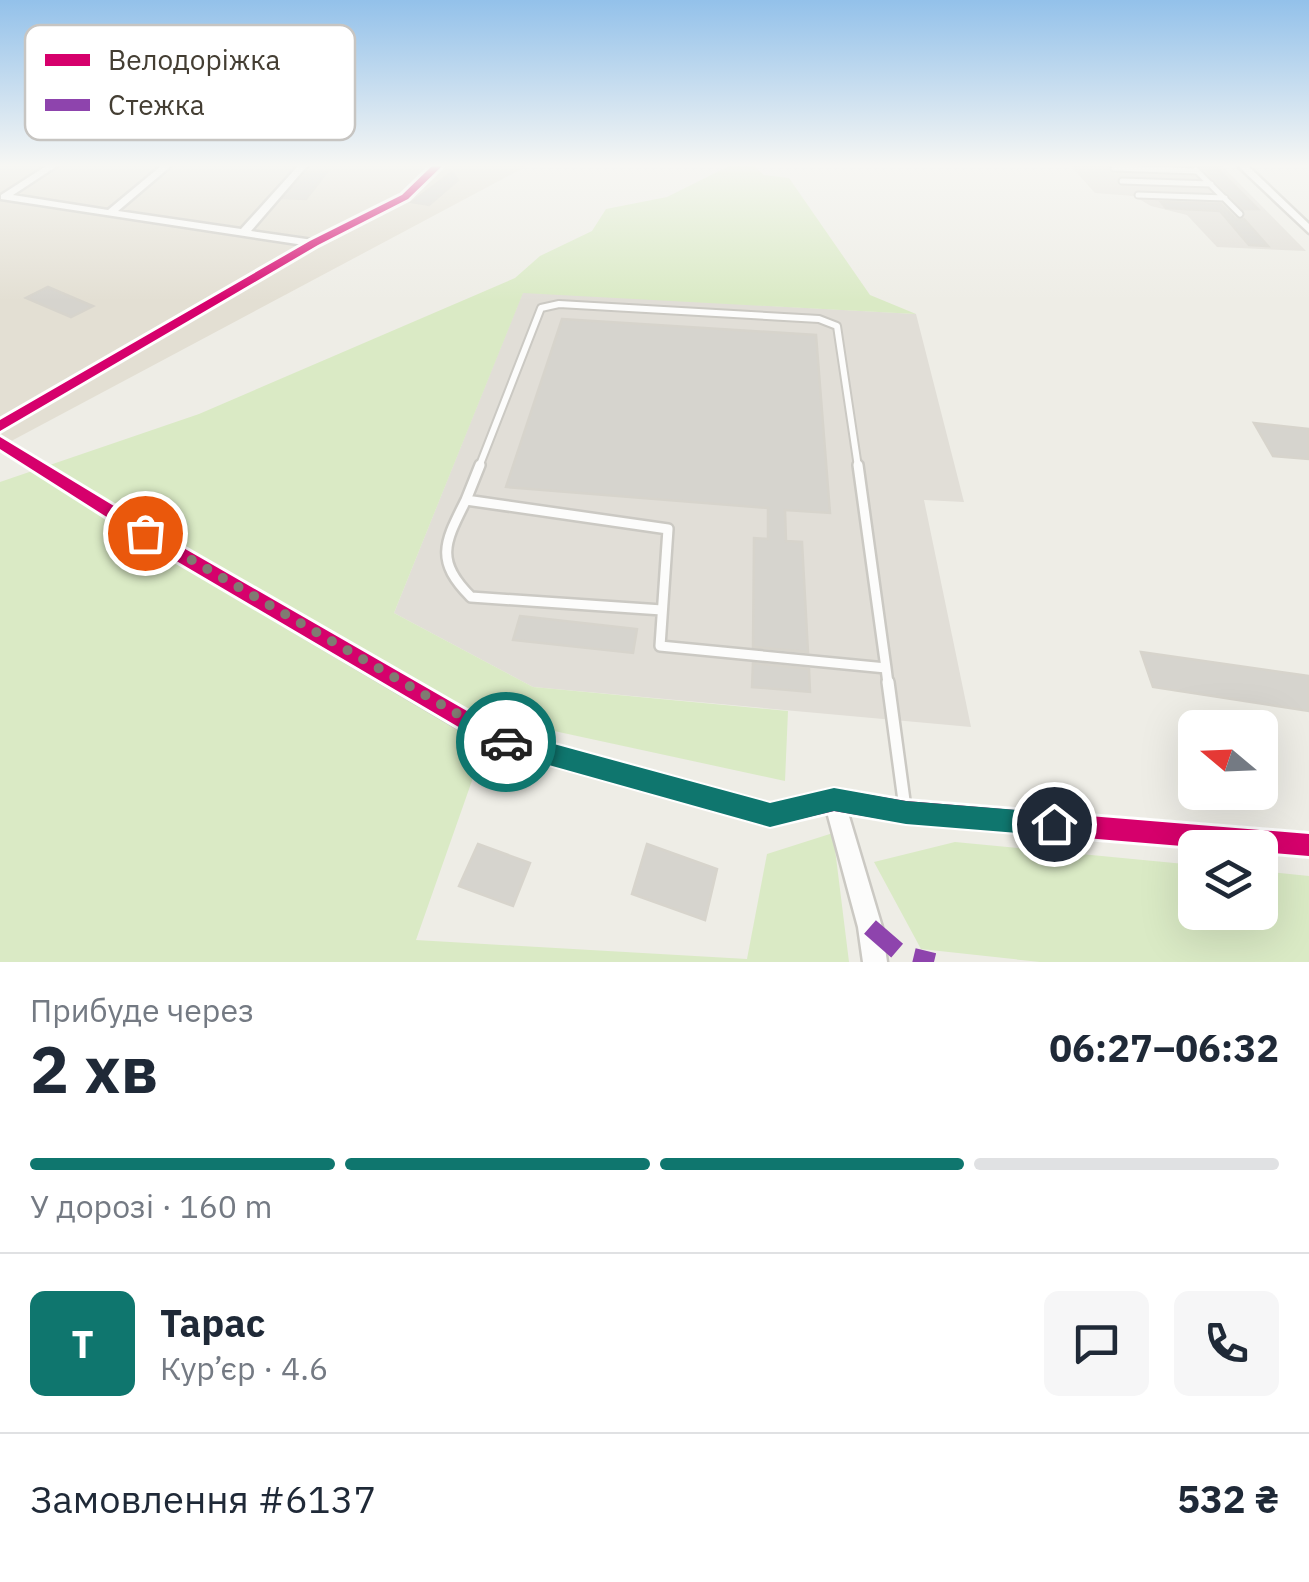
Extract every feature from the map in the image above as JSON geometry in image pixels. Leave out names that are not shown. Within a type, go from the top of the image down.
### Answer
[{"type":"street","points":[[96,211],[314,243]]},
{"type":"street","points":[[243,233],[263,211]]},
{"type":"street","points":[[0,426],[376,211]]},
{"type":"street","points":[[1289,211],[1309,230]]},
{"type":"street","points":[[0,442],[174,551],[496,739],[770,815],[834,800],[906,812],[1309,846]]},
{"type":"street","points":[[834,800],[876,962]]},
{"type":"lane","points":[[1237,211],[1240,214]]},
{"type":"lane","points":[[662,610],[493,602],[471,597],[445,567],[444,546],[466,500],[541,308],[560,304],[829,321],[840,334],[906,812]]},
{"type":"lane","points":[[466,500],[668,530],[660,646],[886,668]]},
{"type":"shaded area","points":[[0,211],[443,211],[0,447]]},
{"type":"shaded area","points":[[1171,211],[1266,211],[1306,251],[1217,247],[1187,215]]},
{"type":"shaded area","points":[[523,292],[916,314],[964,502],[924,500],[971,727],[533,687],[394,613]]},
{"type":"green space","points":[[605,211],[812,211],[870,295],[916,314],[523,293],[394,613],[533,687],[788,711],[785,781],[494,718],[416,940],[747,959],[767,854],[833,833],[849,962],[0,962],[0,482],[199,414],[515,278],[540,256],[592,231]]},
{"type":"green space","points":[[955,842],[1178,863],[1178,930],[1278,930],[1278,873],[1309,876],[1309,962],[1040,962],[921,949],[874,862]]},
{"type":"building","points":[[1220,211],[1244,219],[1268,246],[1249,245]]},
{"type":"building","points":[[48,287],[93,306],[71,317],[26,298]]},
{"type":"building","points":[[562,319],[816,335],[830,513],[785,510],[786,541],[802,542],[808,652],[753,647],[754,538],[768,539],[768,508],[506,487]]},
{"type":"building","points":[[1254,423],[1309,429],[1309,459],[1273,456]]},
{"type":"building","points":[[520,616],[637,629],[633,653],[513,640]]},
{"type":"building","points":[[1141,652],[1309,676],[1309,711],[1153,687]]},
{"type":"building","points":[[753,663],[809,669],[810,692],[752,687]]},
{"type":"building","points":[[478,844],[530,863],[513,906],[459,886]]},
{"type":"building","points":[[647,844],[717,869],[705,920],[632,894]]},
{"type":"marked path","points":[[870,927],[901,954],[934,962]]},
{"type":"cycle path","points":[[0,426],[314,243],[378,211]]},
{"type":"cycle path","points":[[0,442],[174,551],[496,739],[770,815],[834,800],[906,812],[1309,845]]},
{"type":"way so far","points":[[145,533],[506,742]]},
{"type":"route","points":[[506,742],[770,815],[834,800],[906,812],[1054,824]]}]
